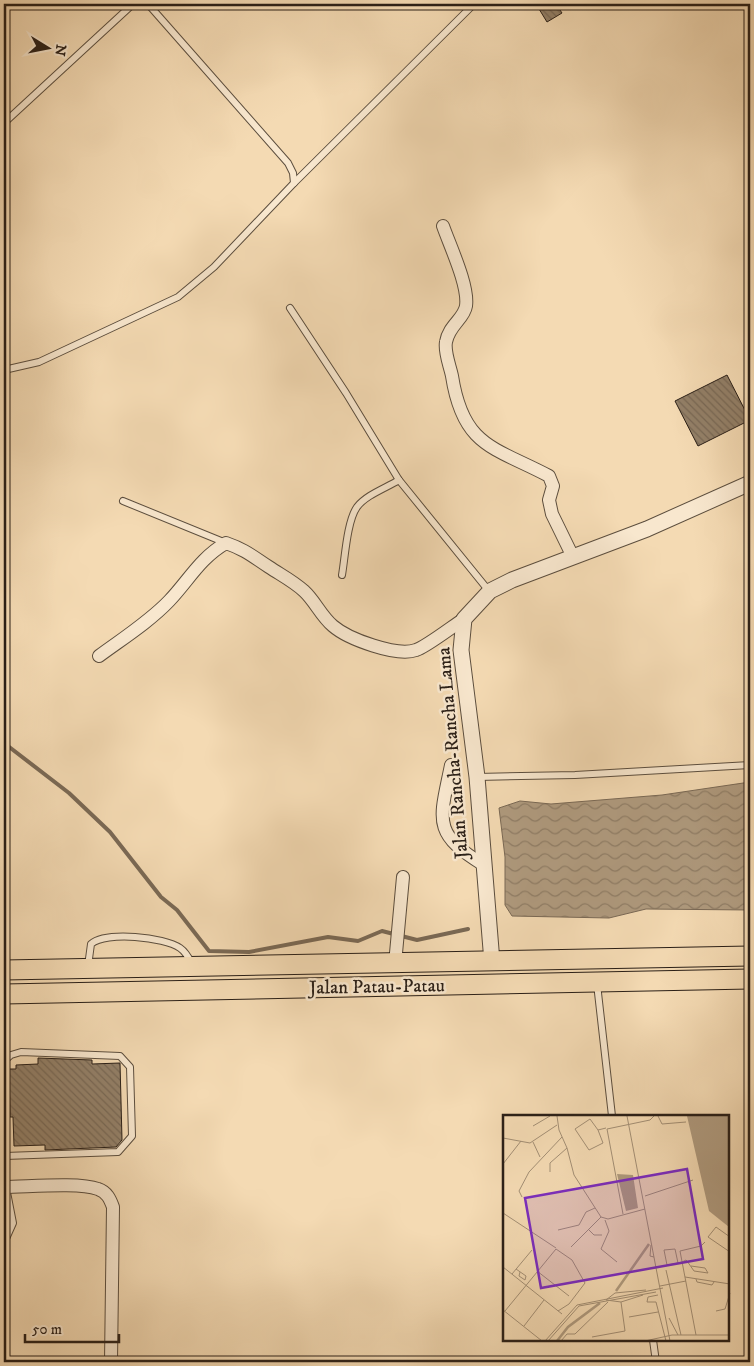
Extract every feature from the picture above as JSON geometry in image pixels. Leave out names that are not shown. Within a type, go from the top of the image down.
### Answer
[{"type":"main road","name":"Jalan Patau-Patau","points":[[4,970],[750,956]]},
{"type":"main road","name":"Jalan Patau-Patau","points":[[4,994],[750,979]]},
{"type":"street","points":[[443,226],[466,293],[466,308],[450,328],[446,344],[458,408],[470,429],[483,443],[549,476],[553,486],[549,500],[552,514],[573,557]]},
{"type":"street","points":[[99,656],[169,601],[192,571],[211,551],[226,543],[246,550],[268,567],[290,580],[306,593],[334,627],[359,641],[388,650],[416,650],[464,619],[490,591],[512,580],[693,510],[750,483]]},
{"type":"street","name":"Jalan Rancha-Rancha Lama","points":[[464,619],[461,650],[477,777],[492,962]]},
{"type":"street","points":[[450,765],[442,821],[448,837],[459,850],[484,865]]},
{"type":"street","points":[[395,964],[403,877]]},
{"type":"street","points":[[5,1187],[84,1186],[99,1189],[108,1195],[113,1206],[111,1362]]},
{"type":"lane","points":[[4,123],[133,4]]},
{"type":"lane","points":[[148,4],[288,163],[293,173],[294,183]]},
{"type":"lane","points":[[4,370],[39,362],[178,297],[214,267],[294,183],[474,4]]},
{"type":"lane","points":[[290,308],[346,393],[399,480],[490,591]]},
{"type":"lane","points":[[342,576],[351,522],[356,508],[363,501],[399,480]]},
{"type":"lane","points":[[123,501],[226,543]]},
{"type":"lane","points":[[477,777],[750,765]]},
{"type":"lane","points":[[88,968],[89,950],[98,938],[164,940],[183,950],[193,967]]},
{"type":"lane","points":[[597,983],[612,1115]]},
{"type":"lane","points":[[4,1061],[11,1055],[21,1052],[120,1056],[130,1067],[132,1136],[118,1152],[5,1156]]},
{"type":"lane","points":[[4,1066],[5,1187],[13,1222],[4,1243]]},
{"type":"lane","points":[[653,1341],[656,1362]]},
{"type":"water","points":[[750,782],[750,910],[646,909],[609,918],[512,916],[505,905],[505,857],[499,808],[520,801],[551,804],[662,795]]},
{"type":"building","points":[[536,4],[556,4],[562,13],[547,22]]},
{"type":"building","points":[[727,375],[750,420],[698,446],[675,401]]},
{"type":"building","points":[[38,1058],[92,1060],[92,1064],[120,1063],[122,1140],[116,1147],[45,1150],[45,1145],[14,1146],[13,1117],[10,1117],[9,1069],[16,1069],[16,1065],[38,1064]]},
{"type":"waterway","points":[[4,743],[69,793],[110,832],[161,897],[177,910],[209,951],[249,952],[328,937],[358,941],[382,931],[417,940],[468,929]]}]
